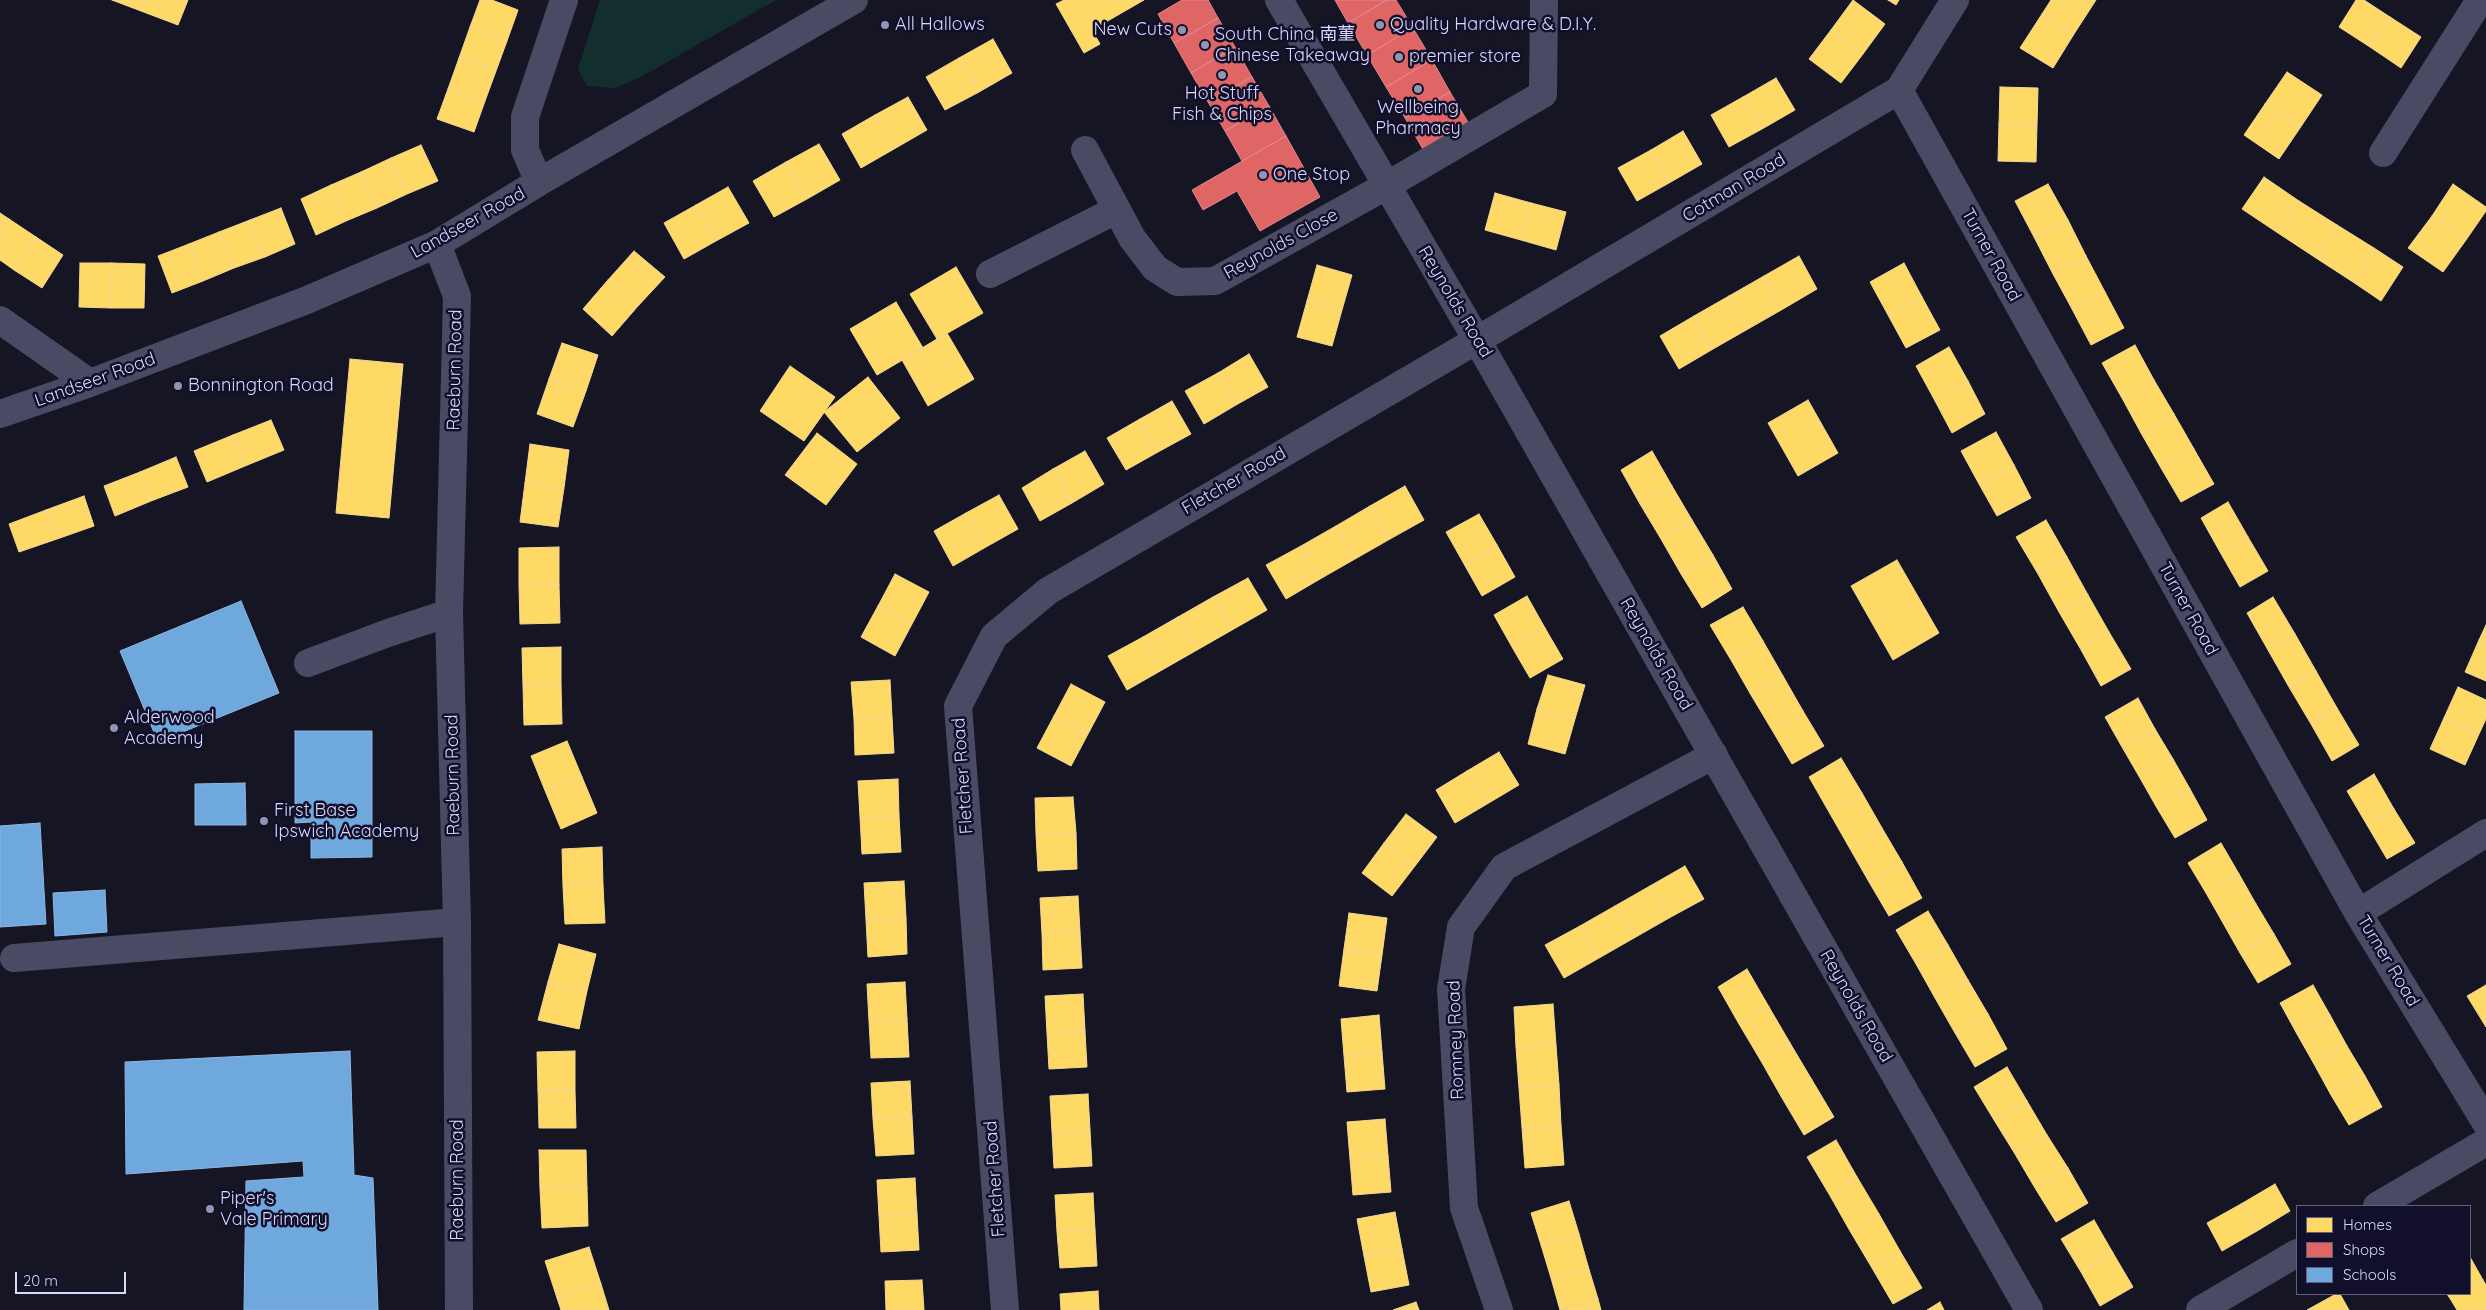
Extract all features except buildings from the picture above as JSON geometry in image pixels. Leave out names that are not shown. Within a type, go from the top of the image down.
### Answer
[{"type":"street","points":[[539,182],[526,150],[525,117],[564,0]]},
{"type":"street","name":"Landseer Road","points":[[0,414],[90,383],[306,300],[437,244],[539,182],[854,0]]},
{"type":"street","name":"Reynolds Road","points":[[1279,0],[1477,340],[2029,1310]]},
{"type":"street","name":"Reynolds Close","points":[[1085,150],[1132,238],[1155,268],[1177,282],[1215,281],[1386,186],[1543,94],[1544,0]]},
{"type":"street","name":"Cotman Road","points":[[1477,340],[1898,90],[1955,0]]},
{"type":"street","points":[[2383,153],[2480,0]]},
{"type":"street","name":"Turner Road","points":[[1898,90],[2358,914],[2486,1123]]},
{"type":"street","points":[[990,274],[1116,210]]},
{"type":"street","name":"Raeburn Road","points":[[437,244],[456,296],[449,613],[457,922],[459,1310]]},
{"type":"street","points":[[0,320],[90,383]]},
{"type":"street","name":"Fletcher Road","points":[[1005,1310],[958,706],[994,636],[1048,591],[1477,340]]},
{"type":"street","points":[[308,663],[388,633],[449,613]]},
{"type":"street","name":"Romney Road","points":[[1499,1310],[1464,1208],[1451,989],[1461,927],[1504,867],[1714,755]]},
{"type":"street","points":[[2358,914],[2486,833]]},
{"type":"street","points":[[14,958],[457,922]]},
{"type":"street","points":[[2379,1205],[2486,1142]]},
{"type":"street","points":[[2200,1310],[2296,1254]]},
{"type":"green space","points":[[600,0],[776,0],[641,77],[615,88],[587,86],[578,69]]},
{"type":"place","name":"All Hallows","points":[[885,25]]},
{"type":"place","name":"Quality Hardware & D.I.Y.","points":[[1380,25]]},
{"type":"place","name":"New Cuts","points":[[1182,30]]},
{"type":"place","name":"South China 南菫 Chinese Takeaway","points":[[1205,45]]},
{"type":"place","name":"premier store","points":[[1399,57]]},
{"type":"place","name":"Hot Stuff Fish & Chips","points":[[1222,75]]},
{"type":"place","name":"Wellbeing Pharmacy","points":[[1418,89]]},
{"type":"place","name":"One Stop","points":[[1263,175]]},
{"type":"place","name":"Bonnington Road","points":[[178,386]]},
{"type":"place","name":"Alderwood Academy","points":[[114,728]]},
{"type":"place","name":"First Base Ipswich Academy","points":[[264,821]]},
{"type":"place","name":"Piper's Vale Primary","points":[[210,1209]]}]
